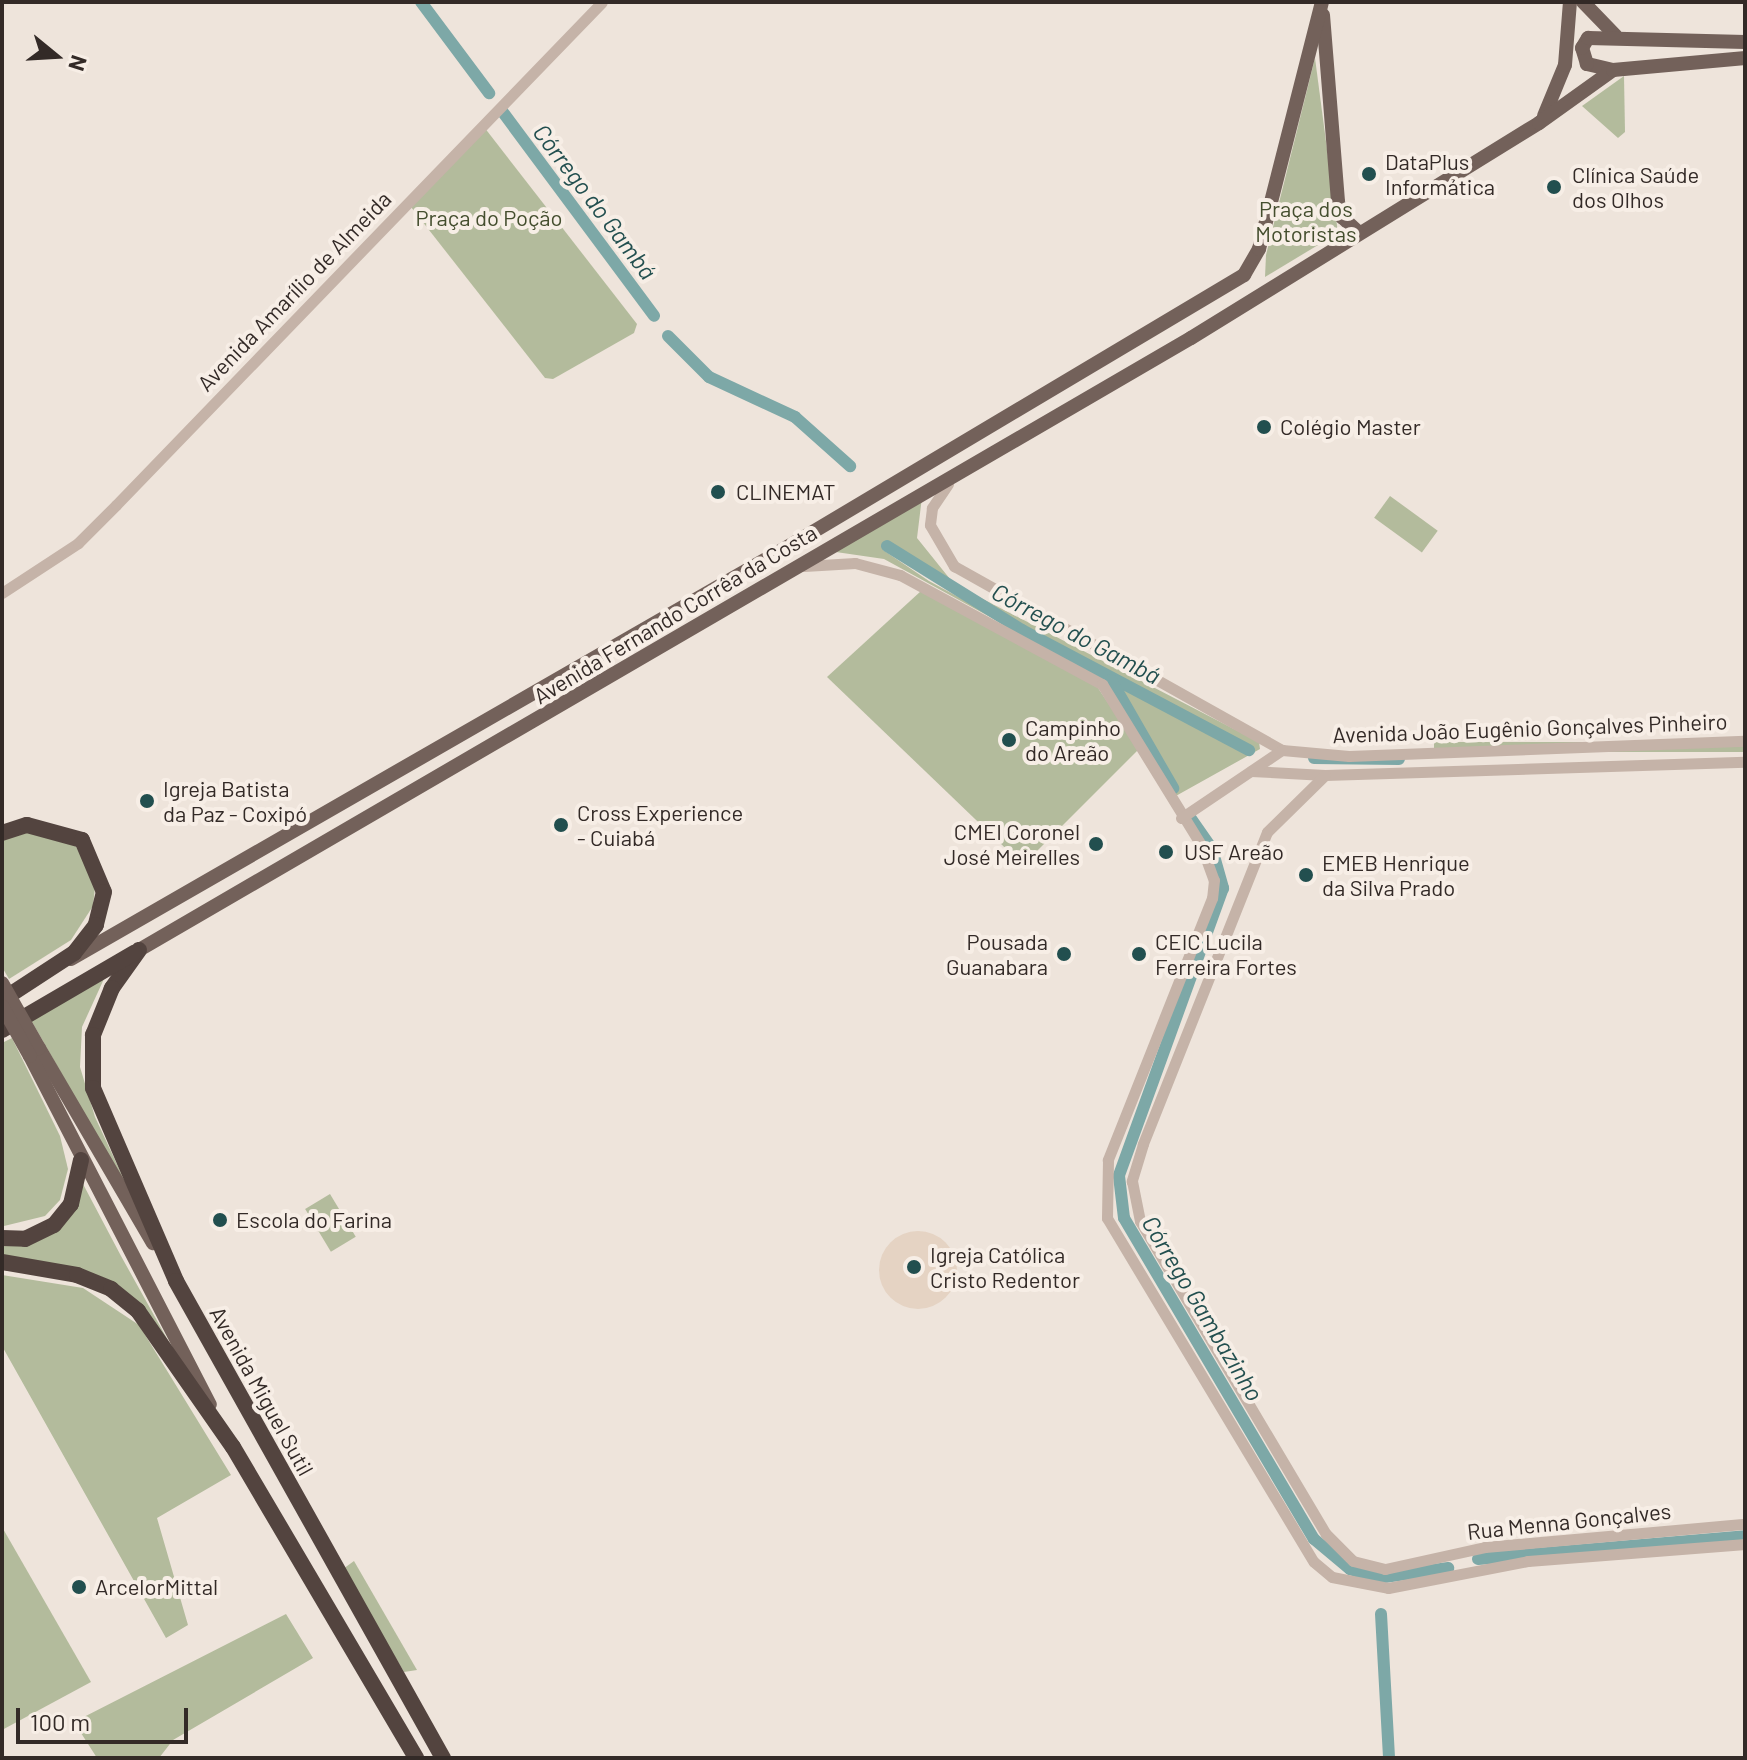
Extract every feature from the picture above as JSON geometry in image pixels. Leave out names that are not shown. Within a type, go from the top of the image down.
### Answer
[{"type":"highway","points":[[2,833],[27,825],[63,832],[82,840],[94,858],[102,908],[85,940],[60,965]]},
{"type":"highway","points":[[139,950],[103,1010],[89,1071],[176,1281]]},
{"type":"highway","name":"Avenida Fernando Corrêa da Costa","points":[[2,1030],[139,950]]},
{"type":"highway","name":"Avenida Fernando Corrêa da Costa","points":[[2,1003],[60,965]]},
{"type":"highway","points":[[2,1036],[29,1014]]},
{"type":"highway","points":[[2,1238],[25,1239],[54,1225],[71,1204],[81,1160]]},
{"type":"highway","points":[[2,1262],[77,1275],[111,1289],[138,1311],[233,1447],[416,1758]]},
{"type":"highway","name":"Avenida Miguel Sutil","points":[[176,1281],[443,1758]]},
{"type":"main road","points":[[1322,2],[1338,202],[1342,217],[1359,233]]},
{"type":"main road","name":"Avenida Fernando Corrêa da Costa","points":[[60,965],[772,556],[1244,275],[1259,249],[1322,2]]},
{"type":"main road","points":[[1539,123],[1561,82],[1570,2]]},
{"type":"main road","points":[[1583,2],[1619,38]]},
{"type":"main road","points":[[1745,42],[1592,35],[1582,48],[1591,68],[1613,70],[1745,58]]},
{"type":"main road","name":"Avenida Fernando Corrêa da Costa","points":[[139,950],[799,567],[1359,233],[1539,123],[1613,70]]},
{"type":"main road","points":[[2,983],[81,1160],[233,1447]]},
{"type":"main road","points":[[2,1003],[34,1052]]},
{"type":"main road","name":"Avenida Miguel Sutil","points":[[34,1052],[176,1281]]},
{"type":"street","name":"Avenida Amarílio de Almeida","points":[[2,593],[78,543],[602,2]]},
{"type":"street","name":"Avenida João Eugênio Gonçalves Pinheiro","points":[[964,468],[937,496],[930,516],[938,545],[954,566],[1282,750],[1349,756],[1745,741]]},
{"type":"street","points":[[799,567],[842,562],[889,571],[1102,684],[1181,818],[1282,750]]},
{"type":"street","name":"Avenida João Eugênio Gonçalves Pinheiro","points":[[1251,771],[1325,775],[1745,762]]},
{"type":"street","name":"Rua Menna Gonçalves","points":[[1325,775],[1267,832],[1143,1144],[1132,1202],[1326,1534],[1353,1561],[1385,1569],[1485,1547],[1745,1524]]},
{"type":"street","name":"Rua Menna Gonçalves","points":[[1181,818],[1209,862],[1212,898],[1108,1160],[1107,1218],[1314,1562],[1332,1577],[1388,1588],[1471,1572],[1745,1544]]},
{"type":"green space","name":"Praça dos Motoristas","points":[[1315,58],[1338,233],[1265,277],[1266,255]]},
{"type":"green space","points":[[1624,76],[1625,132],[1618,138],[1582,106]]},
{"type":"green space","name":"Praça do Poção","points":[[484,127],[637,324],[634,333],[553,379],[545,378],[411,207]]},
{"type":"green space","points":[[1390,496],[1438,531],[1422,553],[1374,518]]},
{"type":"green space","points":[[922,497],[917,538],[954,584],[1259,742],[1260,749],[1174,797],[1105,680],[884,559],[829,551]],"holes":[[[890,544],[958,592],[1249,749],[1115,684],[1176,788],[1172,791],[1109,679],[929,581],[883,550]]]},
{"type":"green space","points":[[921,591],[1092,679],[1139,749],[1023,865],[827,677]]},
{"type":"green space","points":[[1434,742],[1745,742],[1745,752],[1434,752]]},
{"type":"green space","points":[[60,832],[84,854],[95,887],[93,906],[71,940],[9,979],[2,967],[2,833]]},
{"type":"green space","points":[[108,970],[82,1027],[80,1067],[95,1117],[134,1201],[31,1020]]},
{"type":"green space","points":[[12,1038],[60,1136],[68,1169],[60,1200],[45,1216],[4,1226],[2,1043]]},
{"type":"green space","points":[[83,1184],[179,1360],[110,1288],[2,1261],[2,1242],[33,1239]]},
{"type":"green space","points":[[330,1194],[356,1237],[331,1252],[305,1209]]},
{"type":"green space","points":[[2,1275],[83,1288],[139,1325],[231,1475],[157,1518],[188,1625],[166,1638],[2,1346]]},
{"type":"green space","points":[[2,1527],[91,1682],[2,1730]]},
{"type":"green space","points":[[354,1561],[417,1670],[404,1672],[343,1569]]},
{"type":"green space","points":[[286,1614],[313,1658],[173,1740],[159,1758],[97,1758],[74,1722]]},
{"type":"shaded area","points":[[918,1231],[933,1234],[945,1243],[954,1255],[957,1270],[954,1285],[945,1297],[933,1306],[918,1309],[903,1306],[891,1297],[882,1285],[879,1270],[882,1255],[891,1243],[903,1234]]},
{"type":"waterway","name":"Córrego do Gambá","points":[[421,2],[489,93]]},
{"type":"waterway","name":"Córrego do Gambá","points":[[502,111],[654,316]]},
{"type":"waterway","name":"Córrego do Gambá","points":[[668,336],[709,377],[795,417],[850,466]]},
{"type":"waterway","name":"Córrego do Gambá","points":[[887,546],[1022,630],[1249,750]]},
{"type":"waterway","name":"Córrego Gambazinho","points":[[1111,680],[1173,788]]},
{"type":"waterway","name":"Córrego do Gambá","points":[[1314,758],[1399,759]]},
{"type":"waterway","name":"Córrego Gambazinho","points":[[1189,816],[1212,849],[1223,888],[1119,1176],[1124,1218],[1314,1539],[1350,1569],[1377,1578],[1448,1568]]},
{"type":"waterway","name":"Córrego Gambazinho","points":[[1478,1559],[1745,1536]]},
{"type":"waterway","points":[[1381,1614],[1389,1758]]},
{"type":"place","name":"DataPlus Informática","points":[[1369,174]]},
{"type":"place","name":"Clínica Saúde dos Olhos","points":[[1554,187]]},
{"type":"place","name":"Colégio Master","points":[[1264,427]]},
{"type":"place","name":"CLINEMAT","points":[[718,492]]},
{"type":"place","name":"Campinho do Areão","points":[[1009,740]]},
{"type":"place","name":"Igreja Batista da Paz - Coxipó","points":[[147,801]]},
{"type":"place","name":"Cross Experience - Cuiabá","points":[[561,825]]},
{"type":"place","name":"CMEI Coronel José Meirelles","points":[[1096,844]]},
{"type":"place","name":"USF Areão","points":[[1166,852]]},
{"type":"place","name":"EMEB Henrique da Silva Prado","points":[[1306,875]]},
{"type":"place","name":"Pousada Guanabara","points":[[1064,954]]},
{"type":"place","name":"CEIC Lucila Ferreira Fortes","points":[[1139,954]]},
{"type":"place","name":"Escola do Farina","points":[[220,1220]]},
{"type":"place","name":"Igreja Católica Cristo Redentor","points":[[914,1267]]},
{"type":"place","name":"ArcelorMittal","points":[[79,1587]]}]
